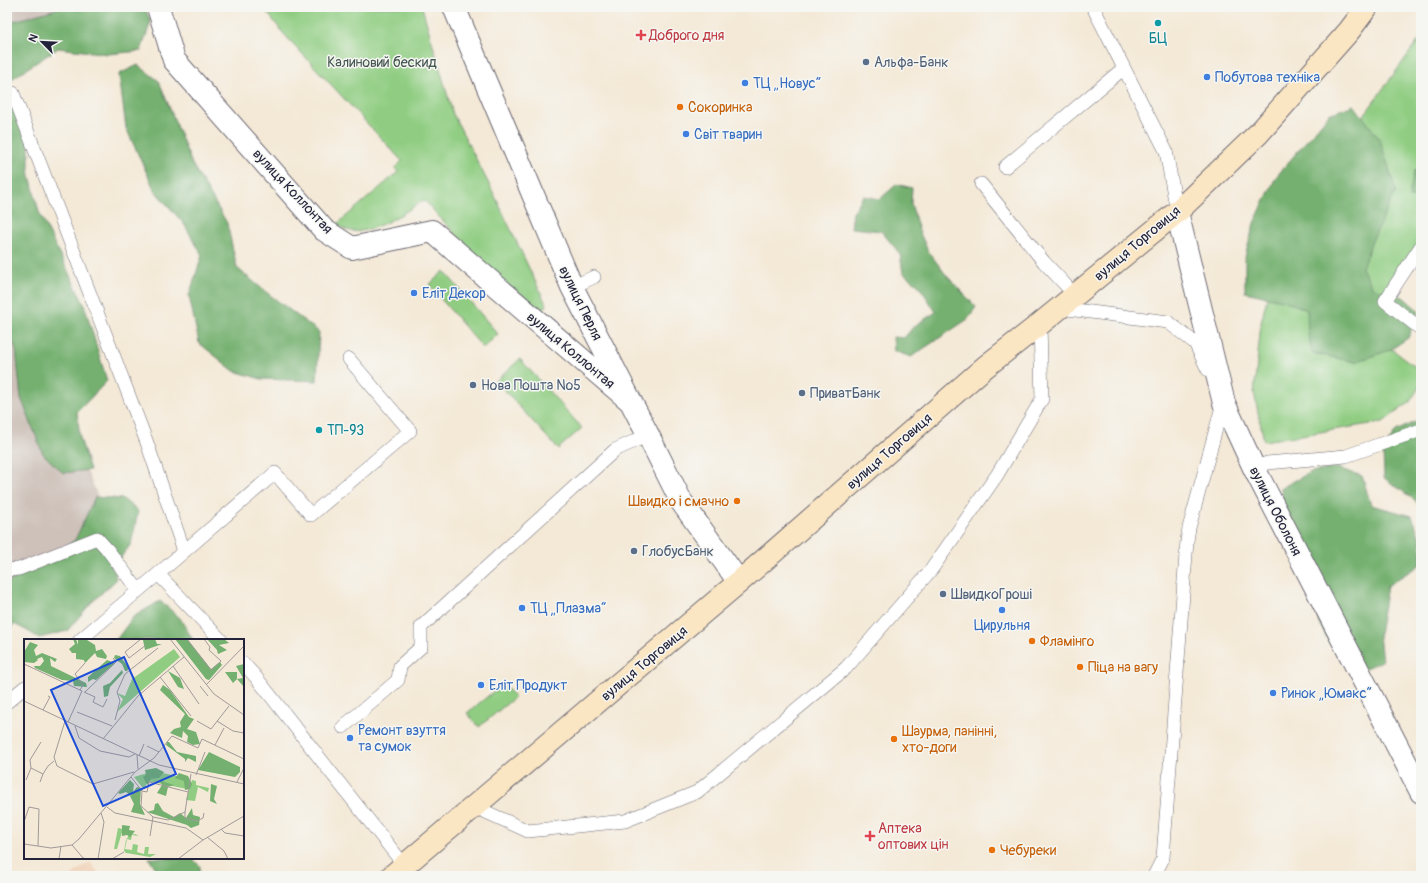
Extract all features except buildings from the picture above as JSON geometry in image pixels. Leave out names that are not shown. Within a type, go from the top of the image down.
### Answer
[{"type":"main road","name":"вулиця Торговиця","points":[[398,870],[475,807],[740,582],[985,367],[1177,212],[1259,133],[1349,31],[1367,7]]},
{"type":"street","name":"вулиця Коллонтая","points":[[158,7],[174,60],[324,230],[352,248],[432,231],[630,400]]},
{"type":"street","name":"вулиця Перля","points":[[454,7],[572,287],[681,501],[740,582]]},
{"type":"street","name":"вулиця Оболоня","points":[[1177,212],[1224,403],[1254,468],[1421,792]]},
{"type":"lane","points":[[1093,7],[1166,151],[1177,212]]},
{"type":"lane","points":[[1005,168],[1124,68]]},
{"type":"lane","points":[[7,96],[13,93],[146,440],[184,552]]},
{"type":"lane","points":[[981,184],[1044,262],[1067,301],[1168,322],[1195,343],[1224,403],[1189,528],[1162,858],[1154,876]]},
{"type":"lane","points":[[1421,246],[1385,301],[1421,329]]},
{"type":"lane","points":[[572,287],[594,277]]},
{"type":"lane","points":[[475,807],[528,831],[625,821],[697,792],[846,668],[931,570],[997,475],[1042,399],[1040,324]]},
{"type":"lane","points":[[81,639],[275,473],[311,516],[410,430],[349,359]]},
{"type":"lane","points":[[1254,468],[1267,464],[1346,456],[1421,430]]},
{"type":"lane","points":[[342,727],[398,680],[400,666],[421,647],[421,627],[616,450],[648,435]]},
{"type":"lane","points":[[7,570],[19,569],[98,538],[138,590]]},
{"type":"lane","points":[[158,574],[220,639]]},
{"type":"lane","points":[[244,664],[255,676],[398,870]]},
{"type":"lane","points":[[7,702],[24,688]]},
{"type":"shaded area","points":[[7,7],[80,7],[7,28]]},
{"type":"shaded area","points":[[7,287],[118,543],[7,599]]},
{"type":"shaded area","points":[[90,862],[101,876],[70,876]]},
{"type":"green space","points":[[63,7],[144,7],[151,21],[141,51],[108,54],[58,48],[7,82],[7,23]]},
{"type":"green space","name":"Калиновий бескид","points":[[263,7],[422,7],[453,114],[493,192],[547,306],[529,316],[424,200],[387,222],[366,230],[347,230],[336,225],[398,172],[395,168],[402,161],[283,33]]},
{"type":"green space","points":[[1421,37],[1421,246],[1364,328],[1421,371],[1421,385],[1409,403],[1383,422],[1264,441],[1254,393],[1261,323],[1276,260],[1297,207]]},
{"type":"green space","points":[[138,65],[159,81],[192,164],[227,223],[237,268],[319,332],[317,381],[261,379],[234,371],[199,343],[189,296],[202,255],[184,224],[155,191],[126,128],[119,74]]},
{"type":"green space","points":[[1354,105],[1380,140],[1396,191],[1372,241],[1362,268],[1373,288],[1403,297],[1419,311],[1408,338],[1390,350],[1355,362],[1312,353],[1308,334],[1307,310],[1286,301],[1245,292],[1245,257],[1254,223],[1276,177],[1329,114]]},
{"type":"green space","points":[[17,109],[29,141],[29,171],[39,212],[84,304],[107,381],[77,412],[80,438],[90,470],[63,473],[43,454],[21,398],[16,350],[7,325],[7,110]]},
{"type":"green space","points":[[1421,164],[1421,198],[1409,197],[1414,172]]},
{"type":"green space","points":[[897,184],[912,188],[911,203],[919,231],[928,251],[947,276],[976,307],[968,319],[911,357],[894,351],[893,337],[904,338],[914,326],[936,312],[919,286],[903,273],[900,254],[881,231],[851,228],[853,213],[863,196],[880,199]]},
{"type":"green space","points":[[444,271],[498,334],[483,348],[429,285]]},
{"type":"green space","points":[[520,359],[582,428],[558,449],[496,381]]},
{"type":"green space","points":[[1415,422],[1421,423],[1421,509],[1415,500],[1384,478],[1383,451],[1396,431]]},
{"type":"green space","points":[[1337,468],[1362,476],[1371,505],[1412,516],[1421,541],[1421,564],[1387,586],[1379,635],[1382,661],[1360,671],[1355,664],[1331,645],[1318,621],[1320,585],[1287,525],[1281,488],[1311,472]]},
{"type":"green space","points":[[95,497],[123,499],[138,511],[131,544],[114,567],[116,580],[92,602],[67,631],[39,638],[14,624],[7,633],[7,583],[50,559],[75,540]]},
{"type":"green space","points":[[160,601],[180,618],[192,639],[117,639],[133,617]]},
{"type":"green space","points":[[503,684],[515,697],[479,727],[467,713]]},
{"type":"green space","points":[[150,859],[193,859],[200,866],[199,876],[161,876]]},
{"type":"place","name":"БЦ","points":[[1158,23]]},
{"type":"place","name":"Доброго дня","points":[[641,35]]},
{"type":"place","name":"Альфа-Банк","points":[[866,62]]},
{"type":"place","name":"Побутова техніка","points":[[1207,77]]},
{"type":"place","name":"ТЦ „Новус“","points":[[745,83]]},
{"type":"place","name":"Сокоринка","points":[[680,107]]},
{"type":"place","name":"Світ тварин","points":[[686,134]]},
{"type":"place","name":"Еліт Декор","points":[[414,293]]},
{"type":"place","name":"Нова Пошта №5","points":[[473,385]]},
{"type":"place","name":"ПриватБанк","points":[[802,393]]},
{"type":"place","name":"ТП-93","points":[[319,430]]},
{"type":"place","name":"Швидко і смачно","points":[[737,501]]},
{"type":"place","name":"ГлобусБанк","points":[[634,551]]},
{"type":"place","name":"ШвидкоГроші","points":[[943,594]]},
{"type":"place","name":"ТЦ „Плазма“","points":[[522,608]]},
{"type":"place","name":"Цирульня","points":[[1002,610]]},
{"type":"place","name":"Фламінго","points":[[1032,641]]},
{"type":"place","name":"Піца на вагу","points":[[1080,667]]},
{"type":"place","name":"Еліт Продукт","points":[[481,685]]},
{"type":"place","name":"Ринок „Юмакс“","points":[[1273,693]]},
{"type":"place","name":"Ремонт взуття та сумок","points":[[350,738]]},
{"type":"place","name":"Шаурма, панінні, хто-доги","points":[[894,739]]},
{"type":"place","name":"Аптека оптових цін","points":[[870,836]]},
{"type":"place","name":"Чебуреки","points":[[992,850]]}]
